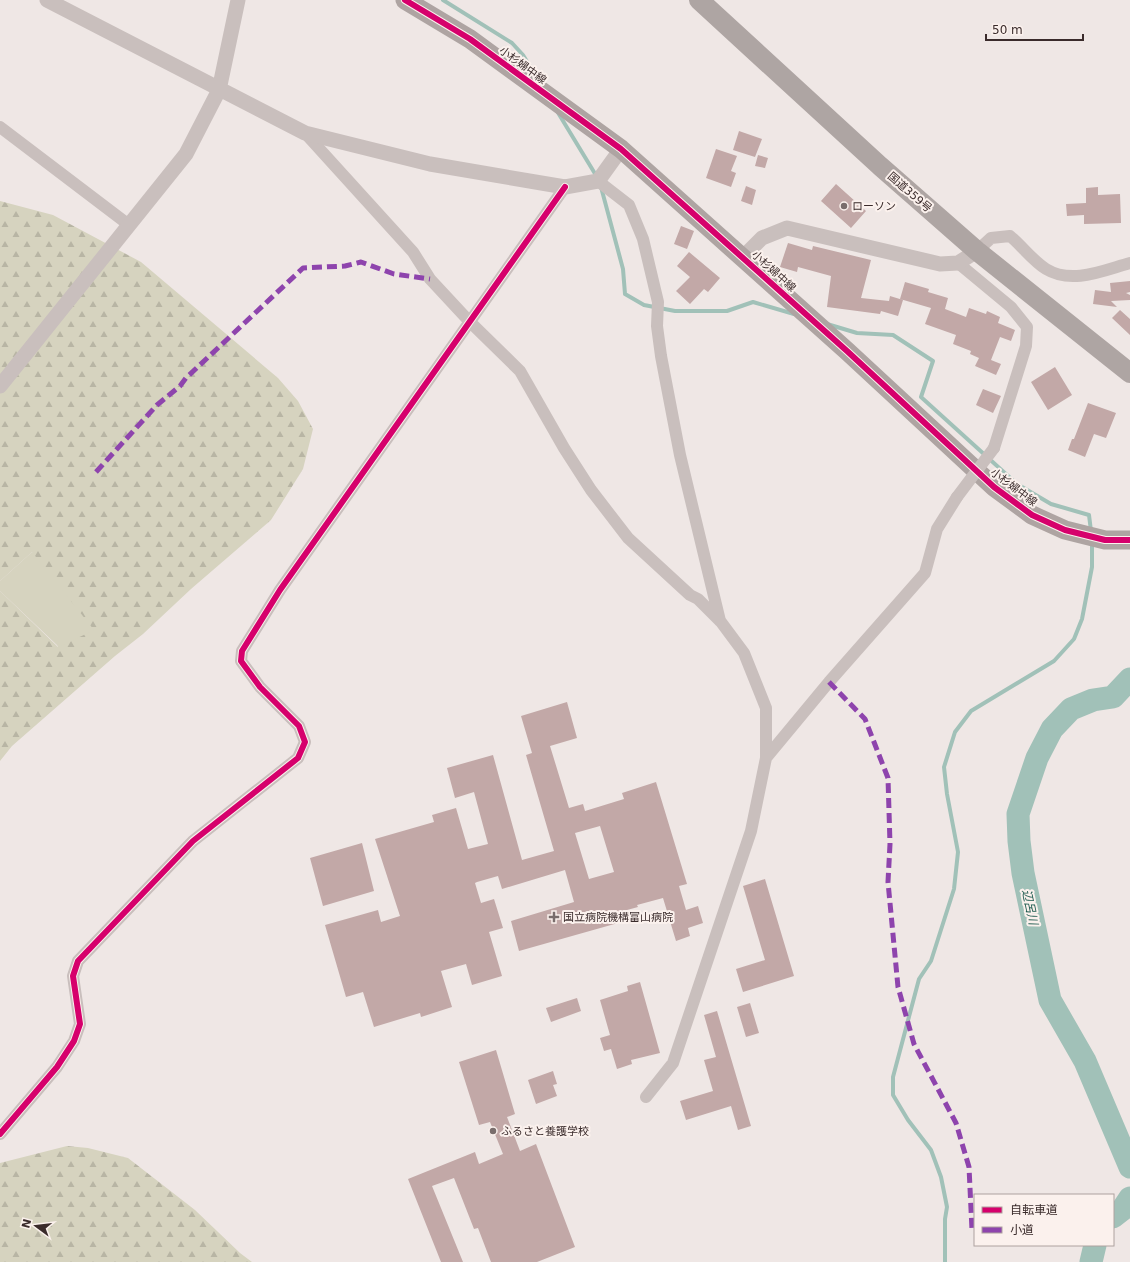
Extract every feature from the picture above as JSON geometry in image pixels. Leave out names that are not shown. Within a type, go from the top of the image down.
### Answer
[{"type":"highway","name":"国道359号","points":[[700,0],[880,166],[977,251],[1130,373]]},
{"type":"main road","name":"小杉婦中線","points":[[405,0],[470,39],[621,149],[743,257],[994,487],[1032,515],[1065,530],[1105,540],[1130,540]]},
{"type":"street","points":[[47,0],[305,133],[430,164],[565,187],[598,181],[621,149]]},
{"type":"street","points":[[0,386],[186,154],[219,90],[238,0]]},
{"type":"street","points":[[0,127],[129,225]]},
{"type":"street","points":[[305,133],[413,252],[430,279],[469,321],[520,371],[564,448],[591,490],[628,538],[721,622],[744,653],[766,708],[766,758],[751,831],[673,1063],[646,1097]]},
{"type":"street","points":[[598,181],[629,205],[643,239],[658,302],[657,326],[661,356],[680,455],[721,622]]},
{"type":"street","points":[[0,1134],[57,1067],[74,1041],[80,1024],[73,976],[78,961],[193,841],[298,758],[305,742],[299,726],[260,687],[241,661],[242,651],[280,590],[565,187]]},
{"type":"street","points":[[743,257],[762,238],[787,228],[940,264],[958,263],[977,251],[991,238],[1010,236],[1047,270],[1065,277],[1085,276],[1130,262]]},
{"type":"street","points":[[766,758],[829,682],[925,573],[937,529],[957,497],[994,448],[1026,346],[1027,328],[1011,307],[958,263]]},
{"type":"green space","points":[[0,201],[53,215],[141,262],[278,378],[298,401],[313,429],[303,469],[271,520],[191,589],[143,634],[115,656],[12,746],[0,761],[0,591],[58,647],[32,552],[0,581]]},
{"type":"green space","points":[[32,552],[94,630],[59,647],[0,591],[0,581]]},
{"type":"green space","points":[[67,1146],[88,1148],[128,1158],[195,1210],[240,1253],[252,1262],[0,1262],[0,1163]]},
{"type":"building","points":[[739,131],[762,139],[755,157],[733,150]]},
{"type":"building","points":[[716,149],[737,156],[731,171],[736,173],[731,187],[706,178]]},
{"type":"building","points":[[758,155],[768,158],[765,168],[755,166]]},
{"type":"building","name":"ローソン","points":[[836,184],[866,211],[851,228],[821,201]]},
{"type":"building","points":[[746,186],[756,190],[752,205],[741,201]]},
{"type":"building","points":[[1098,187],[1098,195],[1120,194],[1121,223],[1084,224],[1084,215],[1067,216],[1066,204],[1086,203],[1086,188]]},
{"type":"building","points":[[681,226],[694,231],[687,249],[674,244]]},
{"type":"building","points":[[788,243],[812,250],[813,246],[871,260],[861,298],[889,301],[890,296],[903,300],[898,316],[881,311],[880,314],[827,307],[831,276],[798,267],[797,272],[780,267]]},
{"type":"building","points":[[689,252],[720,278],[708,292],[704,289],[690,304],[676,291],[690,277],[677,266]]},
{"type":"building","points":[[1130,281],[1130,292],[1126,293],[1130,295],[1130,300],[1111,301],[1117,307],[1093,304],[1095,290],[1111,292],[1110,283]]},
{"type":"building","points":[[905,282],[929,289],[928,292],[948,298],[945,309],[966,317],[969,308],[986,314],[987,311],[1000,317],[998,323],[1015,330],[1011,341],[1000,337],[991,360],[1001,364],[996,375],[975,366],[979,358],[970,354],[971,351],[953,344],[956,335],[925,324],[931,308],[900,299]]},
{"type":"building","points":[[1120,310],[1130,319],[1130,335],[1112,318]]},
{"type":"building","points":[[1055,367],[1072,395],[1048,410],[1031,382]]},
{"type":"building","points":[[983,389],[1001,396],[993,413],[976,405]]},
{"type":"building","points":[[1088,403],[1116,413],[1106,438],[1094,434],[1085,457],[1068,450],[1072,439],[1074,439]]},
{"type":"building","points":[[567,702],[577,738],[550,746],[569,808],[583,804],[585,811],[624,799],[622,793],[656,782],[687,884],[679,886],[686,910],[698,906],[703,923],[688,928],[690,936],[676,941],[663,898],[637,905],[638,907],[616,913],[618,923],[519,951],[511,921],[574,902],[565,870],[502,889],[498,876],[477,882],[475,883],[481,903],[494,899],[503,928],[489,932],[502,976],[472,985],[466,964],[441,971],[452,1007],[421,1017],[420,1013],[374,1027],[363,992],[346,997],[325,925],[378,910],[381,922],[400,916],[375,839],[434,822],[432,815],[456,808],[468,849],[488,844],[474,792],[455,798],[447,768],[493,755],[522,860],[554,851],[526,755],[532,753],[521,716]],"holes":[[[600,826],[614,872],[589,879],[575,833]]]},
{"type":"building","points":[[362,843],[374,891],[323,906],[310,858]]},
{"type":"building","points":[[765,879],[794,976],[743,992],[736,969],[765,960],[743,886]]},
{"type":"building","points":[[640,982],[660,1053],[631,1060],[632,1064],[617,1069],[611,1049],[604,1051],[600,1038],[610,1035],[600,1000],[628,991],[627,986]]},
{"type":"building","points":[[577,998],[581,1011],[551,1022],[546,1008]]},
{"type":"building","points":[[750,1003],[759,1033],[746,1037],[737,1007]]},
{"type":"building","points":[[717,1011],[751,1126],[738,1130],[731,1106],[686,1120],[680,1101],[713,1091],[704,1060],[716,1057],[704,1015]]},
{"type":"building","points":[[496,1050],[515,1114],[507,1117],[520,1151],[536,1144],[575,1247],[537,1262],[491,1262],[478,1228],[474,1229],[454,1178],[432,1186],[463,1262],[441,1262],[408,1179],[475,1152],[479,1164],[503,1154],[490,1122],[479,1125],[459,1062]]},
{"type":"building","points":[[553,1071],[557,1084],[553,1085],[557,1096],[536,1104],[528,1080]]},
{"type":"waterway","points":[[443,0],[512,43],[523,55],[537,78]]},
{"type":"waterway","points":[[557,111],[597,177]]},
{"type":"waterway","points":[[601,187],[623,269],[625,294],[644,305],[675,311],[727,311],[753,302],[794,314]]},
{"type":"waterway","points":[[827,324],[857,333],[893,335],[933,361],[921,397],[1017,484],[1051,504],[1089,515],[1091,531]]},
{"type":"waterway","points":[[945,1262],[945,1219],[947,1207],[941,1177],[931,1150],[908,1120],[893,1095],[893,1077],[919,979],[931,961],[954,889],[958,852],[947,794],[944,767],[955,732],[971,711],[1054,661],[1074,639],[1082,619],[1092,567],[1092,541]]},
{"type":"waterway","name":"辺呂川","points":[[1130,679],[1113,697],[1093,700],[1071,709],[1052,729],[1037,758],[1018,814],[1019,841],[1023,873],[1050,1000],[1085,1061],[1130,1167]]},
{"type":"waterway","name":"辺呂川","points":[[1114,1216],[1122,1210],[1130,1198]]},
{"type":"waterway","name":"辺呂川","points":[[1091,1262],[1095,1246]]},
{"type":"marked path","points":[[96,472],[157,405],[180,386],[186,378],[303,268],[345,266],[361,262],[394,274],[430,279]]},
{"type":"marked path","points":[[829,682],[865,719],[888,778],[890,844],[888,882],[898,987],[914,1044],[956,1123],[969,1167],[972,1230]]},
{"type":"cycle path","points":[[405,0],[470,39],[621,149],[847,351],[994,487],[1032,515],[1065,530],[1105,540],[1130,540]]},
{"type":"cycle path","points":[[0,1134],[57,1067],[74,1041],[80,1024],[73,976],[78,961],[193,841],[298,758],[305,742],[299,726],[260,687],[241,661],[242,651],[280,590],[565,187]]},
{"type":"place","name":"ローソン","points":[[844,206]]},
{"type":"place","name":"国立病院機構富山病院","points":[[554,917]]},
{"type":"place","name":"ふるさと養護学校","points":[[493,1131]]}]
